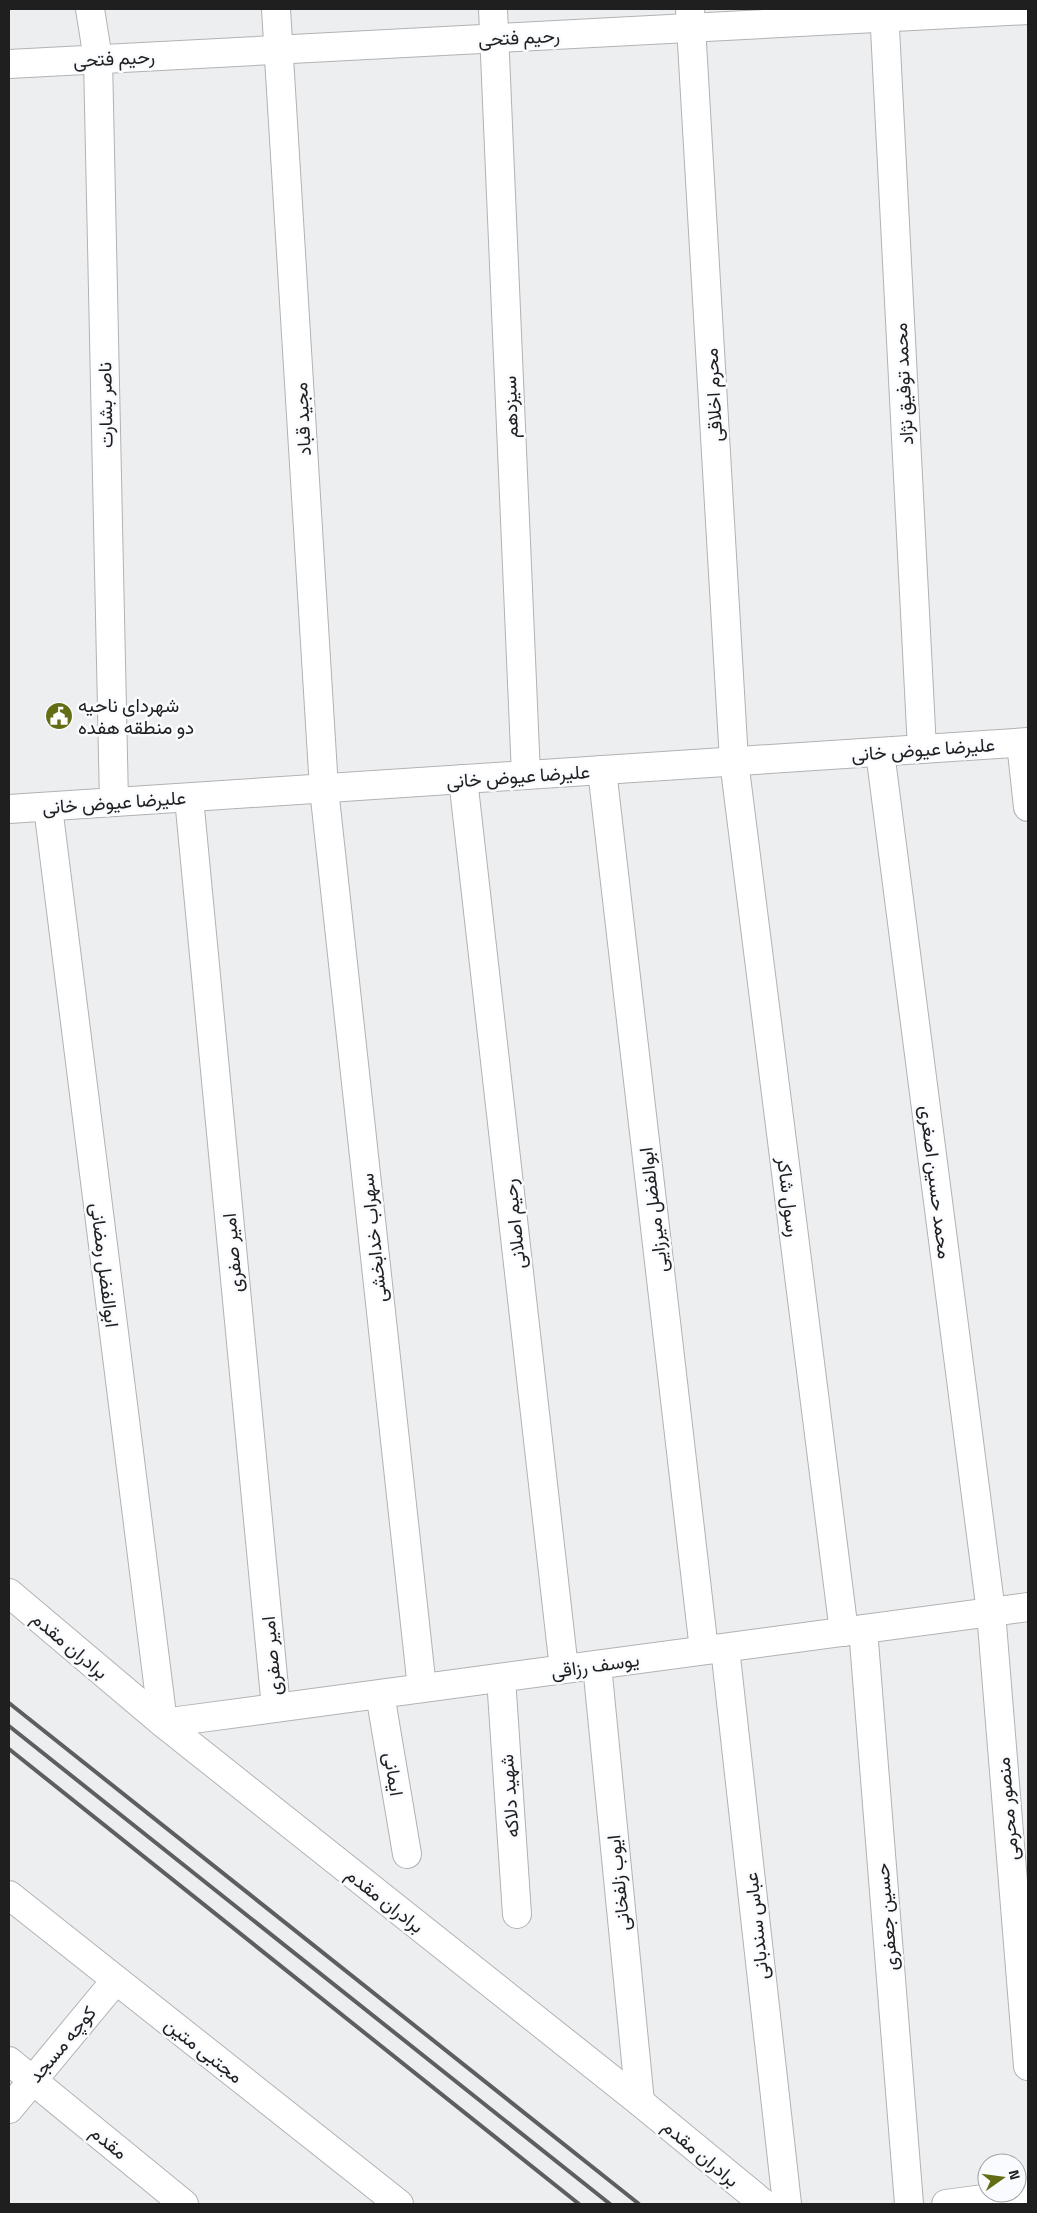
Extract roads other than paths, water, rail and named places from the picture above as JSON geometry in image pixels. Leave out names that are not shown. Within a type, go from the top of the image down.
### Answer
[{"type":"street","name":"ناصر بشارت","points":[[90,9],[98,59],[114,802]]},
{"type":"street","name":"مجید قباد","points":[[276,9],[324,789]]},
{"type":"street","name":"سیزدهم","points":[[493,9],[526,775]]},
{"type":"street","name":"رحیم فتحی","points":[[9,64],[495,38],[691,18],[1028,10]]},
{"type":"street","name":"محمد توفیق ‌نژاد","points":[[885,13],[922,749]]},
{"type":"street","name":"محرم اخلاقی","points":[[691,18],[734,761]]},
{"type":"street","name":"علیرضا عیوض خانی","points":[[9,809],[1024,743]]},
{"type":"street","points":[[1024,743],[1028,807]]},
{"type":"street","name":"محمد حسین اصغری","points":[[880,752],[991,1612]]},
{"type":"street","name":"رسول شاکر","points":[[734,761],[854,1631]]},
{"type":"street","name":"ابوالفضل میرزایی","points":[[602,770],[715,1649]]},
{"type":"street","name":"رحیم اصلانی","points":[[463,780],[564,1669]]},
{"type":"street","name":"سهراب خدابخشی","points":[[324,789],[422,1688]]},
{"type":"street","name":"امیر صفری","points":[[189,798],[276,1708]]},
{"type":"street","name":"ابوالفضل رمضانی","points":[[48,807],[157,1728]]},
{"type":"street","name":"برادران مقدم","points":[[9,1593],[157,1728]]},
{"type":"street","name":"یوسف رزاقی","points":[[157,1728],[276,1708],[1028,1607]]},
{"type":"street","name":"منصور محرمی","points":[[991,1612],[1028,2066]]},
{"type":"street","name":"برادران مقدم","points":[[9,1617],[157,1728],[636,2111],[764,2204]]},
{"type":"street","name":"حسین جعفری","points":[[854,1631],[910,2204]]},
{"type":"street","name":"عباس سندبانی","points":[[715,1649],[787,2204]]},
{"type":"street","name":"ایوب زلفخانی","points":[[597,1665],[636,2111]]},
{"type":"street","name":"شهید دلاکه","points":[[501,1678],[517,1914]]},
{"type":"street","name":"ایمانی","points":[[380,1694],[407,1854]]},
{"type":"street","name":"مجتبی متین","points":[[9,1895],[399,2204]]},
{"type":"street","name":"کوچه مسجد","points":[[9,2109],[116,1980]]},
{"type":"street","name":"مقدم","points":[[9,2061],[184,2204]]},
{"type":"street","name":"برادران مقدم","points":[[636,2111],[736,2204]]},
{"type":"street","points":[[946,2204],[977,2201]]},
{"type":"railway","points":[[9,1703],[639,2204]]},
{"type":"railway","points":[[9,1726],[610,2204]]},
{"type":"railway","points":[[9,1749],[579,2204]]},
{"type":"place","name":"شهردای ناحیه دو منطقه هفده","points":[[59,716]]}]
